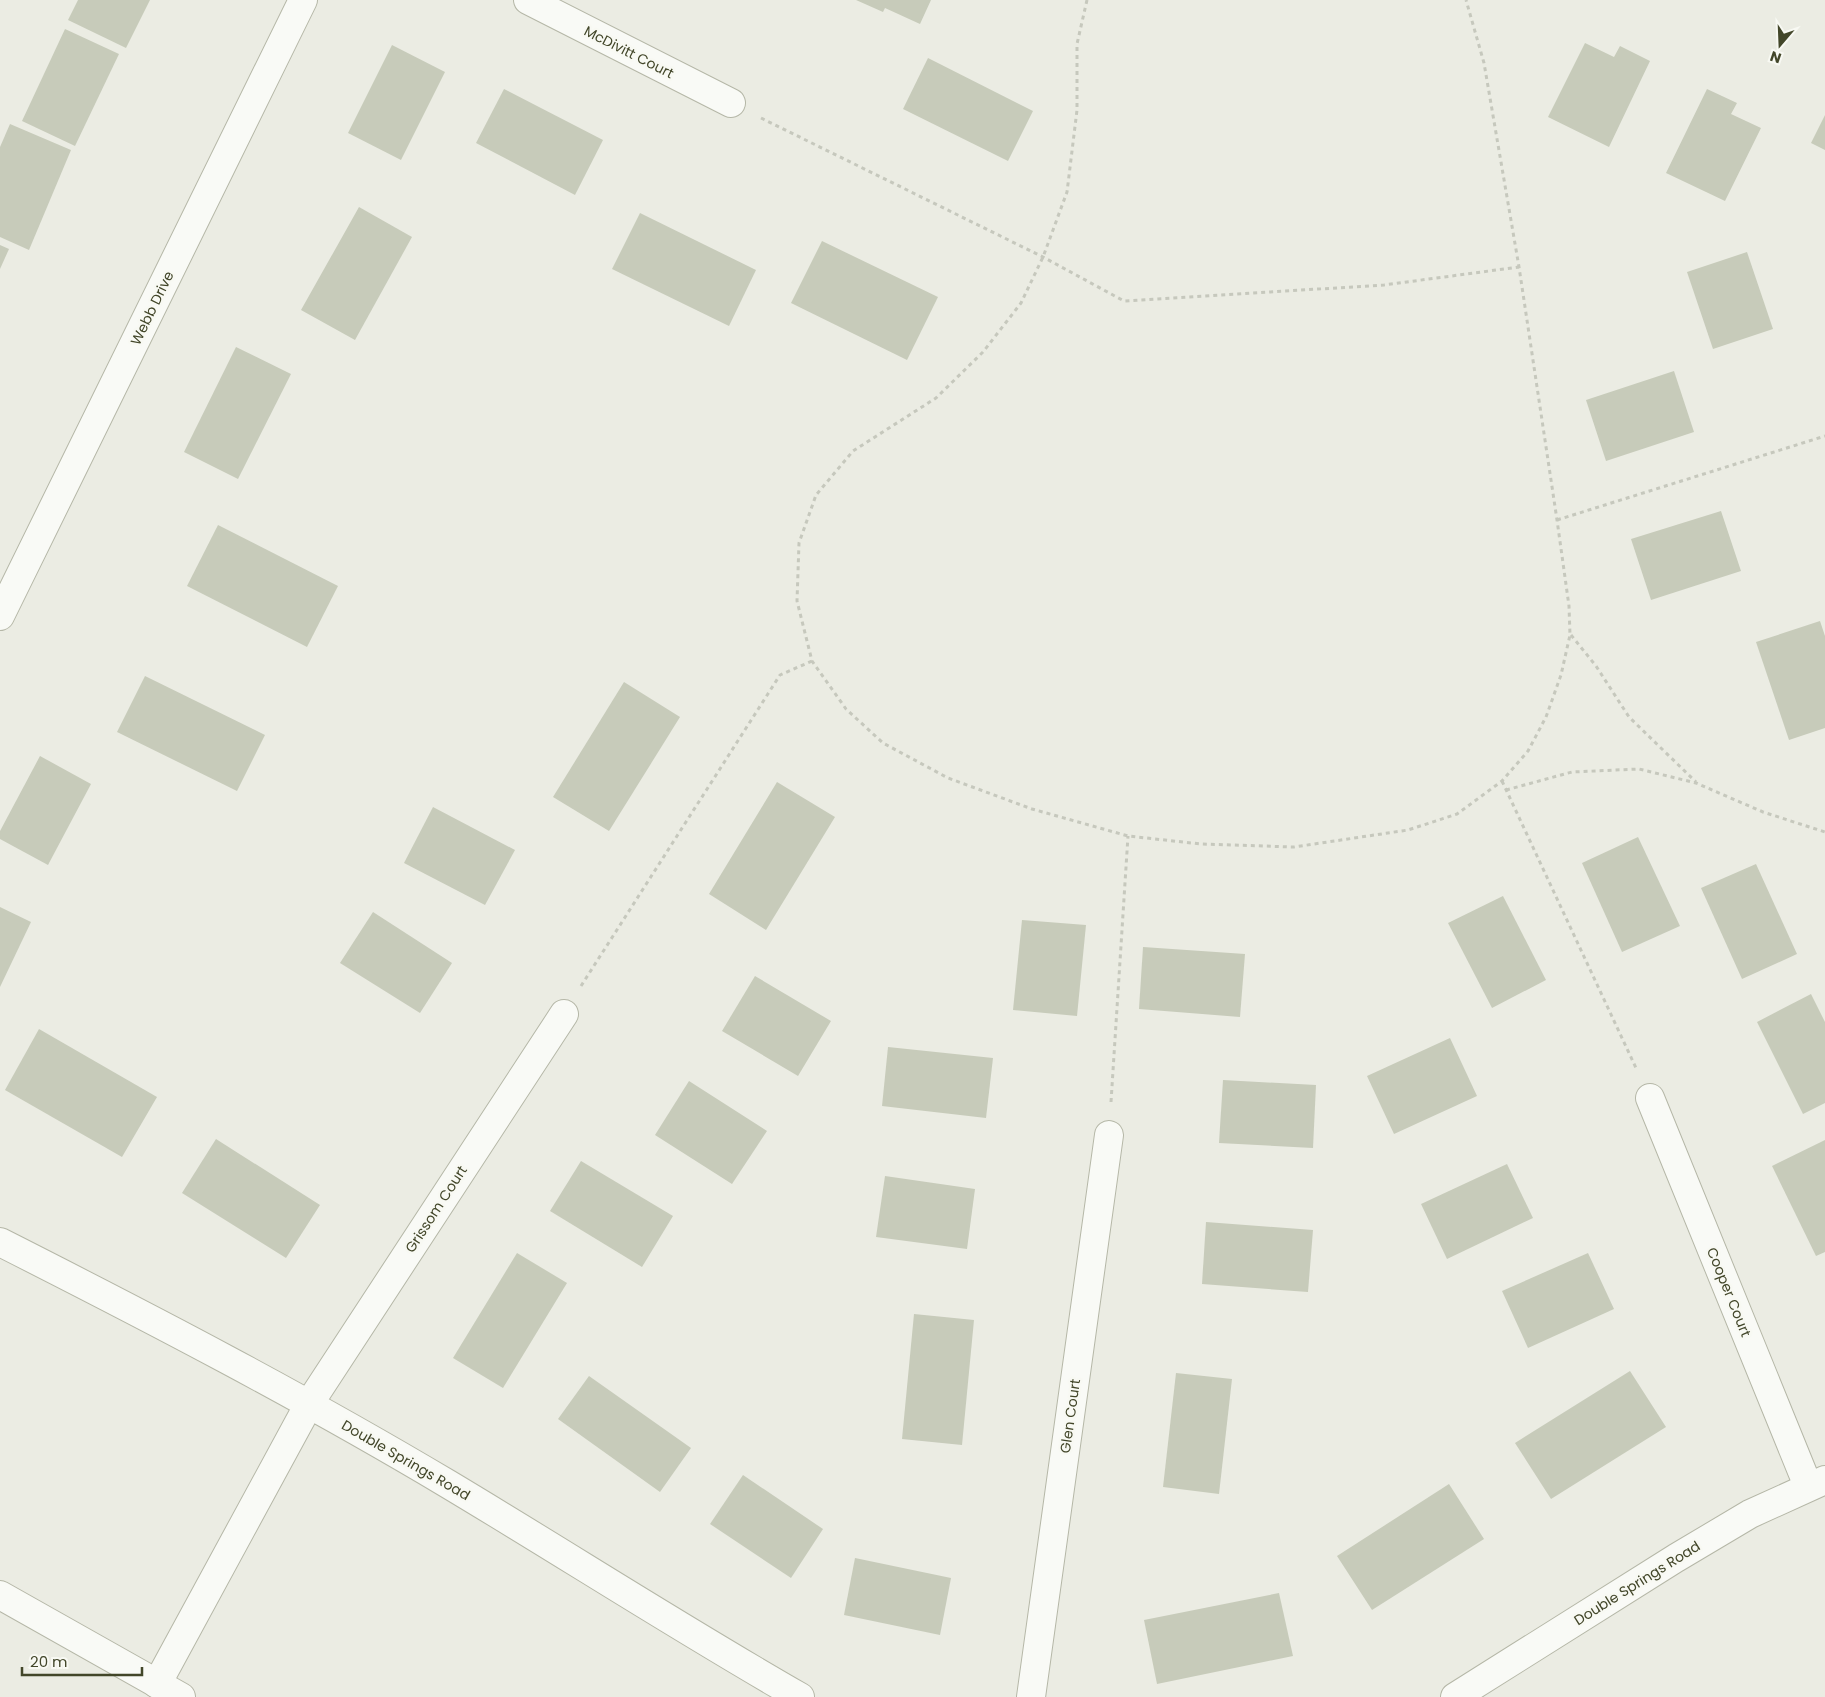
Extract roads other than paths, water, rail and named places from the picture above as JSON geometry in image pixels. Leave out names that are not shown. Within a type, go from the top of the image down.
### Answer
[{"type":"street","name":"Webb Drive","points":[[0,616],[303,0]]},
{"type":"street","name":"McDivitt Court","points":[[528,0],[731,103]]},
{"type":"street","name":"Grissom Court","points":[[157,1684],[309,1404],[564,1014]]},
{"type":"street","name":"Cooper Court","points":[[1650,1098],[1817,1483]]},
{"type":"street","name":"Glen Court","points":[[1031,1697],[1109,1135]]},
{"type":"street","name":"Double Springs Road","points":[[0,1242],[186,1336],[309,1404],[447,1483],[800,1697]]},
{"type":"street","name":"Double Springs Road","points":[[1455,1697],[1684,1553],[1750,1514],[1817,1483]]},
{"type":"street","points":[[0,1595],[181,1697]]}]
